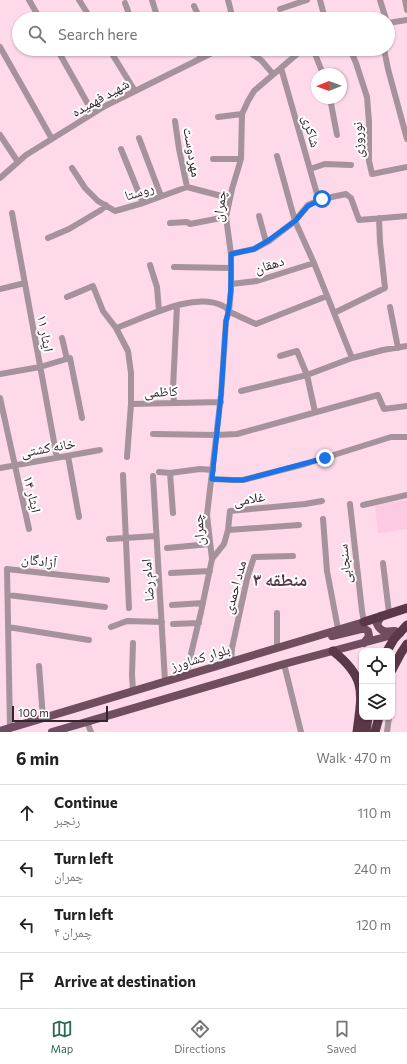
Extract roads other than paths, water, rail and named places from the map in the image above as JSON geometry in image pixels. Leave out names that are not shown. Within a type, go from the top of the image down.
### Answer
[{"type":"highway","name":"بلوار کشاورز","points":[[364,622],[407,608]]},
{"type":"highway","points":[[389,648],[394,639],[407,625]]},
{"type":"highway","points":[[395,664],[407,644]]},
{"type":"highway","points":[[333,651],[351,668],[359,684]]},
{"type":"highway","points":[[364,720],[366,732]]},
{"type":"highway","points":[[366,732],[368,720]]},
{"type":"highway","points":[[366,732],[376,720]]},
{"type":"main road","points":[[385,615],[377,624],[382,631],[407,630]]},
{"type":"main road","name":"بلوار کشاورز","points":[[0,731],[364,622]]},
{"type":"main road","points":[[300,641],[319,640],[361,629],[368,631],[369,636],[364,643]]},
{"type":"main road","points":[[52,732],[284,664],[407,630]]},
{"type":"street","points":[[29,0],[36,12]]},
{"type":"street","points":[[80,0],[87,12]]},
{"type":"street","points":[[152,0],[156,12]]},
{"type":"street","points":[[228,0],[231,12]]},
{"type":"street","points":[[280,8],[307,0]]},
{"type":"street","points":[[320,0],[323,12]]},
{"type":"street","points":[[380,0],[384,12]]},
{"type":"street","points":[[404,0],[407,10]]},
{"type":"street","points":[[125,3],[128,12]]},
{"type":"street","points":[[194,6],[197,12]]},
{"type":"street","points":[[395,22],[407,20]]},
{"type":"street","points":[[0,47],[52,139]]},
{"type":"street","points":[[61,56],[93,113]]},
{"type":"street","points":[[113,56],[135,91]]},
{"type":"street","name":"شهید فهمیده","points":[[0,178],[26,155],[93,113],[205,56]]},
{"type":"street","points":[[255,56],[261,60],[273,74]]},
{"type":"street","name":"چمران","points":[[186,675],[212,559],[207,516],[221,402],[226,321],[229,311],[231,284],[231,254],[226,217],[229,198],[241,159],[242,114],[254,91],[295,56]]},
{"type":"street","points":[[316,56],[321,68]]},
{"type":"street","name":"نوروزی","points":[[353,56],[367,97],[369,122],[369,161],[372,174],[407,167]]},
{"type":"street","points":[[385,56],[407,139]]},
{"type":"street","name":"شاکری","points":[[281,68],[319,201]]},
{"type":"street","points":[[331,104],[337,135]]},
{"type":"street","points":[[218,117],[242,114]]},
{"type":"street","name":"مهردوست","points":[[175,121],[187,187]]},
{"type":"street","points":[[0,135],[18,162]]},
{"type":"street","points":[[139,138],[161,196]]},
{"type":"street","points":[[121,149],[143,203]]},
{"type":"street","points":[[277,156],[295,221],[314,263],[352,358]]},
{"type":"street","points":[[213,159],[241,159]]},
{"type":"street","points":[[310,169],[325,164],[351,165]]},
{"type":"street","name":"روستا","points":[[72,168],[85,188],[98,201],[115,211],[143,203],[187,187]]},
{"type":"street","points":[[187,187],[229,198]]},
{"type":"street","points":[[231,254],[254,249],[266,242],[295,221],[308,206],[319,201],[346,194],[351,198],[359,220],[407,216]]},
{"type":"street","points":[[48,238],[69,229],[101,210],[106,205]]},
{"type":"street","name":"ایثار ۱۱","points":[[12,213],[57,458]]},
{"type":"street","points":[[259,216],[266,242]]},
{"type":"street","points":[[170,223],[187,222],[190,224],[226,217]]},
{"type":"street","points":[[334,314],[385,288],[379,218]]},
{"type":"street","name":"دهقان","points":[[231,284],[258,281],[314,263]]},
{"type":"street","points":[[150,265],[157,287],[159,311]]},
{"type":"street","points":[[174,267],[231,268]]},
{"type":"street","points":[[0,289],[25,283]]},
{"type":"street","points":[[67,297],[93,286],[103,311],[116,328],[128,351],[131,373],[131,404]]},
{"type":"street","points":[[116,328],[159,311],[184,304],[208,302],[224,306],[229,311],[256,324],[327,296]]},
{"type":"street","points":[[174,403],[173,388],[177,306]]},
{"type":"street","points":[[390,307],[398,348]]},
{"type":"street","points":[[62,338],[67,359]]},
{"type":"street","points":[[241,391],[307,375],[352,358],[407,346]]},
{"type":"street","points":[[280,356],[297,351],[307,375],[315,412]]},
{"type":"street","points":[[0,374],[40,367],[70,358],[82,418]]},
{"type":"street","points":[[153,434],[236,434],[378,395],[384,409],[407,406]]},
{"type":"street","name":"ایثار ۱۴","points":[[0,398],[29,529]]},
{"type":"street","name":"کاظمی","points":[[127,457],[131,404],[221,402]]},
{"type":"street","points":[[212,479],[243,480],[325,458],[392,437],[407,437]]},
{"type":"street","name":"خانه کشتی","points":[[0,468],[100,450]]},
{"type":"street","points":[[68,456],[79,518]]},
{"type":"street","points":[[159,472],[170,473],[200,469],[213,470]]},
{"type":"street","points":[[170,473],[173,513]]},
{"type":"street","points":[[123,475],[129,608]]},
{"type":"street","name":"امام رضا","points":[[153,476],[165,682]]},
{"type":"street","points":[[363,505],[407,495]]},
{"type":"street","name":"غلامی","points":[[212,559],[224,544],[228,530],[230,511],[322,501]]},
{"type":"street","name":"سنجابی","points":[[350,504],[364,622]]},
{"type":"street","points":[[323,520],[327,571],[338,629]]},
{"type":"street","points":[[228,530],[299,525]]},
{"type":"street","points":[[109,539],[156,536]]},
{"type":"street","points":[[167,548],[210,544]]},
{"type":"street","name":"مدد احمدی","points":[[231,662],[232,648],[247,579],[254,557],[293,556]]},
{"type":"street","points":[[383,562],[385,615]]},
{"type":"street","name":"آزادگان","points":[[10,728],[7,569],[107,580]]},
{"type":"street","points":[[171,573],[210,570]]},
{"type":"street","points":[[8,595],[105,607]]},
{"type":"street","points":[[172,604],[203,603]]},
{"type":"street","points":[[277,613],[277,648]]},
{"type":"street","points":[[111,627],[127,621],[162,622]]},
{"type":"street","points":[[173,624],[198,623]]},
{"type":"street","points":[[8,627],[90,640]]},
{"type":"street","points":[[133,643],[133,691]]},
{"type":"street","points":[[284,664],[301,732]]},
{"type":"street","points":[[39,666],[43,718]]},
{"type":"street","points":[[387,732],[389,720]]},
{"type":"street","points":[[87,722],[92,732]]},
{"type":"district","name":"منطقه ۳","points":[[280,579]]}]
